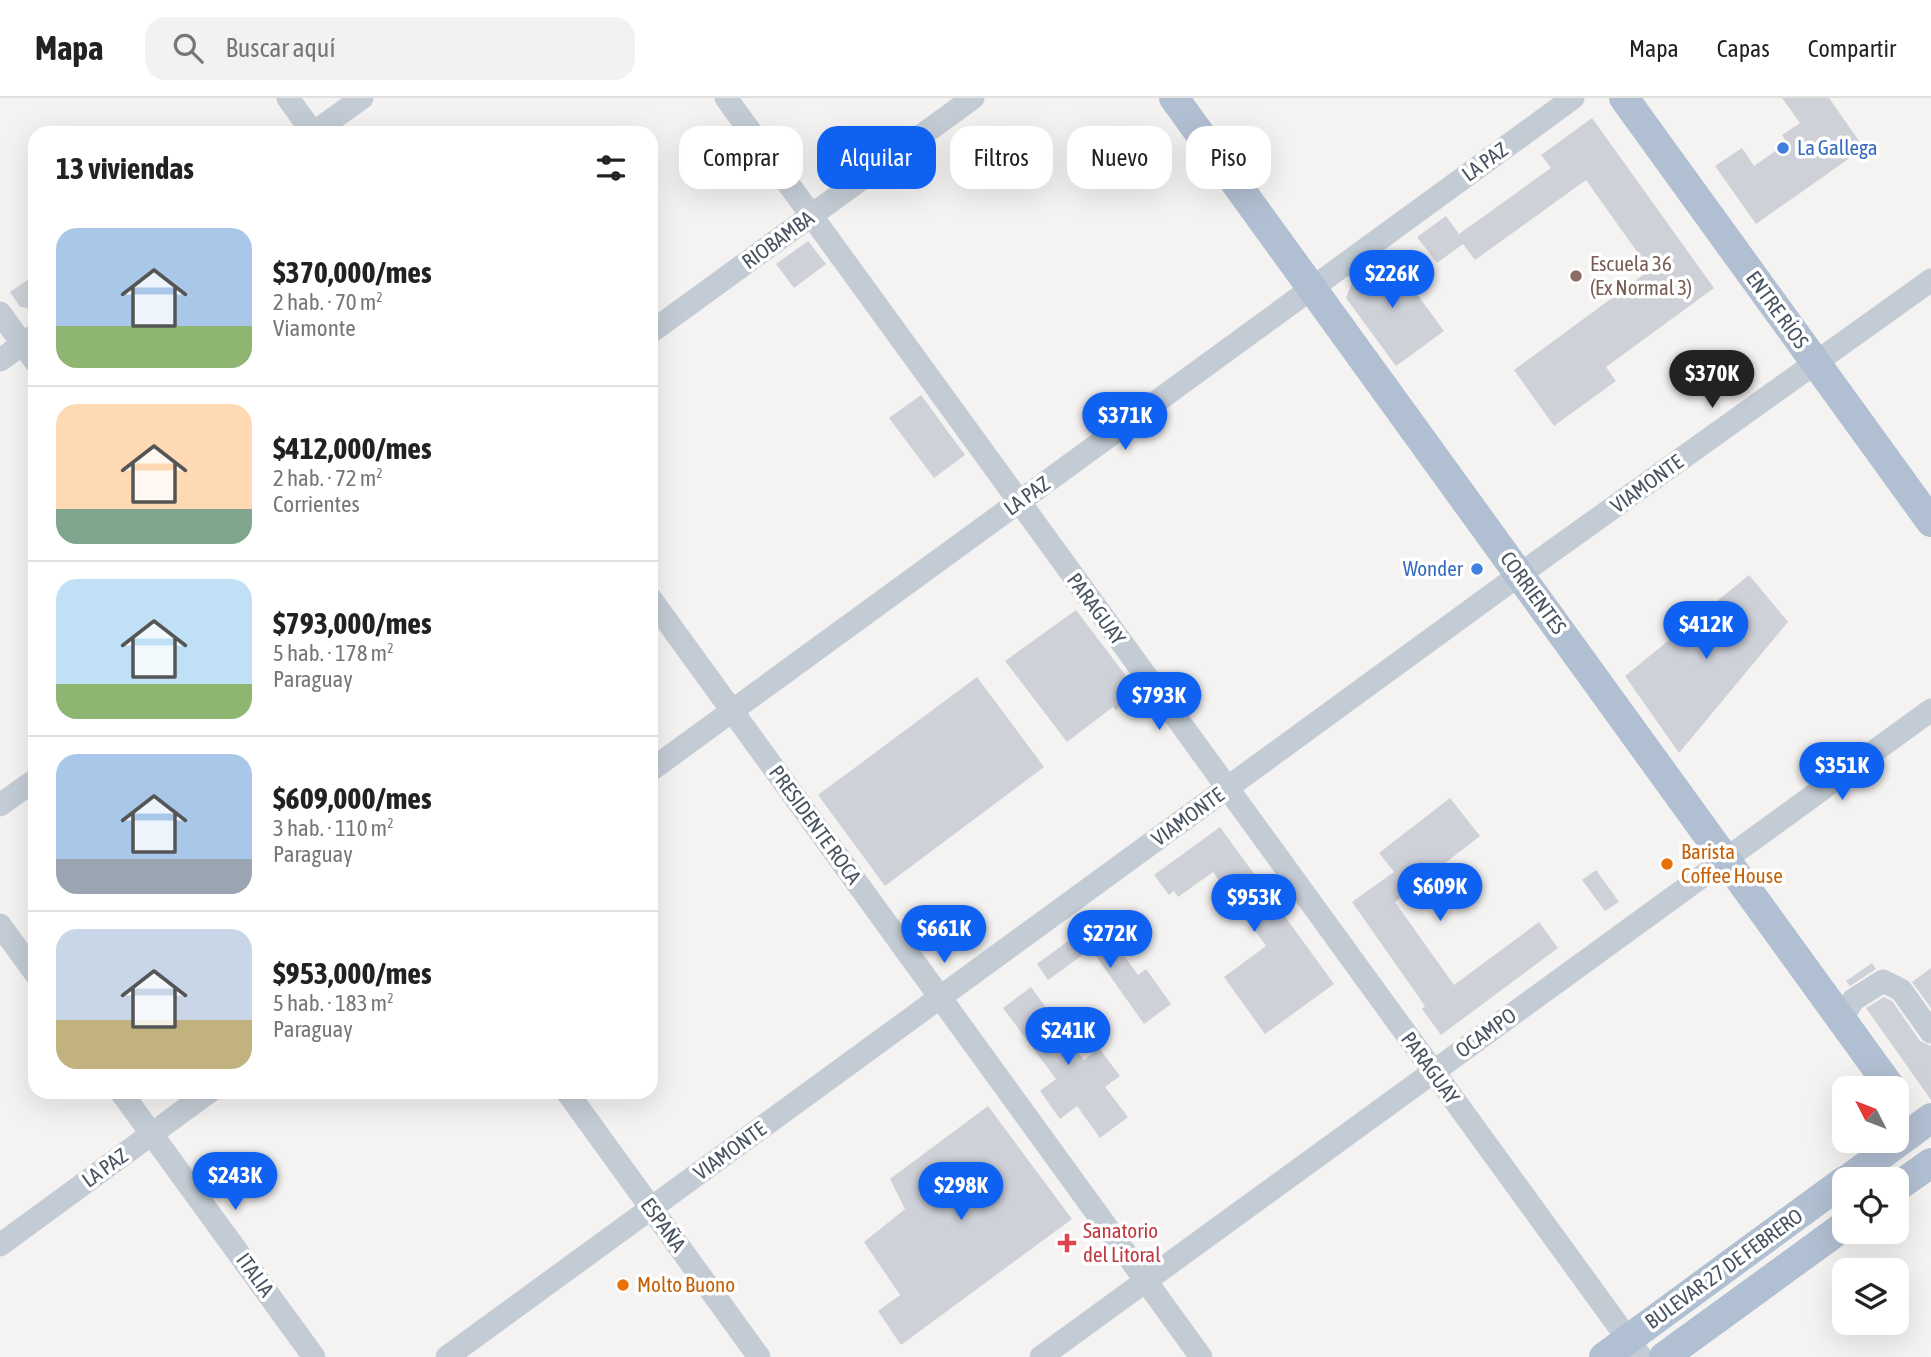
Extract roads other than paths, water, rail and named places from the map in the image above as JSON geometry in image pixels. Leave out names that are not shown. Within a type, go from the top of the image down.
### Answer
[{"type":"main road","name":"CORRIENTES","points":[[1174,98],[1882,1076]]},
{"type":"main road","name":"ENTRE RÍOS","points":[[1624,98],[1931,522]]},
{"type":"main road","points":[[1909,1110],[1927,1130]]},
{"type":"main road","name":"BULEVAR 27 DE FEBRERO","points":[[1867,1167],[1927,1130]]},
{"type":"main road","points":[[1909,1179],[1931,1163]]},
{"type":"main road","name":"BULEVAR 27 DE FEBRERO","points":[[1624,1351],[1832,1191]]},
{"type":"main road","name":"BULEVAR 27 DE FEBRERO","points":[[1664,1357],[1832,1235]]},
{"type":"street","points":[[288,98],[308,126]]},
{"type":"street","points":[[323,126],[362,98]]},
{"type":"street","name":"PARAGUAY","points":[[726,98],[1433,1072],[1624,1351]]},
{"type":"street","name":"RIOBAMBA","points":[[658,327],[973,98]]},
{"type":"street","name":"LA PAZ","points":[[658,765],[1573,98]]},
{"type":"street","name":"VIAMONTE","points":[[447,1357],[1519,575],[1931,280]]},
{"type":"street","points":[[0,313],[28,344]]},
{"type":"street","points":[[0,360],[28,348]]},
{"type":"street","name":"PRESIDENTE ROCA","points":[[658,609],[1201,1357]]},
{"type":"street","name":"OCAMPO","points":[[1041,1357],[1931,710]]},
{"type":"street","points":[[0,806],[28,785]]},
{"type":"street","points":[[0,925],[28,963]]},
{"type":"street","points":[[1842,1019],[1853,1000],[1883,981],[1900,990],[1931,1032]]},
{"type":"street","name":"ITALIA","points":[[126,1099],[314,1357]]},
{"type":"street","name":"LA PAZ","points":[[0,1245],[200,1099]]},
{"type":"street","name":"ESPAÑA","points":[[572,1099],[760,1357]]},
{"type":"place","name":"La Gallega","points":[[1783,148]]},
{"type":"place","name":"Escuela 36 (Ex Normal 3)","points":[[1576,276]]},
{"type":"place","name":"Wonder","points":[[1477,569]]},
{"type":"place","name":"Barista Coffee House","points":[[1667,864]]},
{"type":"place","name":"Sanatorio del Litoral","points":[[1067,1243]]},
{"type":"place","name":"Molto Buono","points":[[623,1285]]}]
